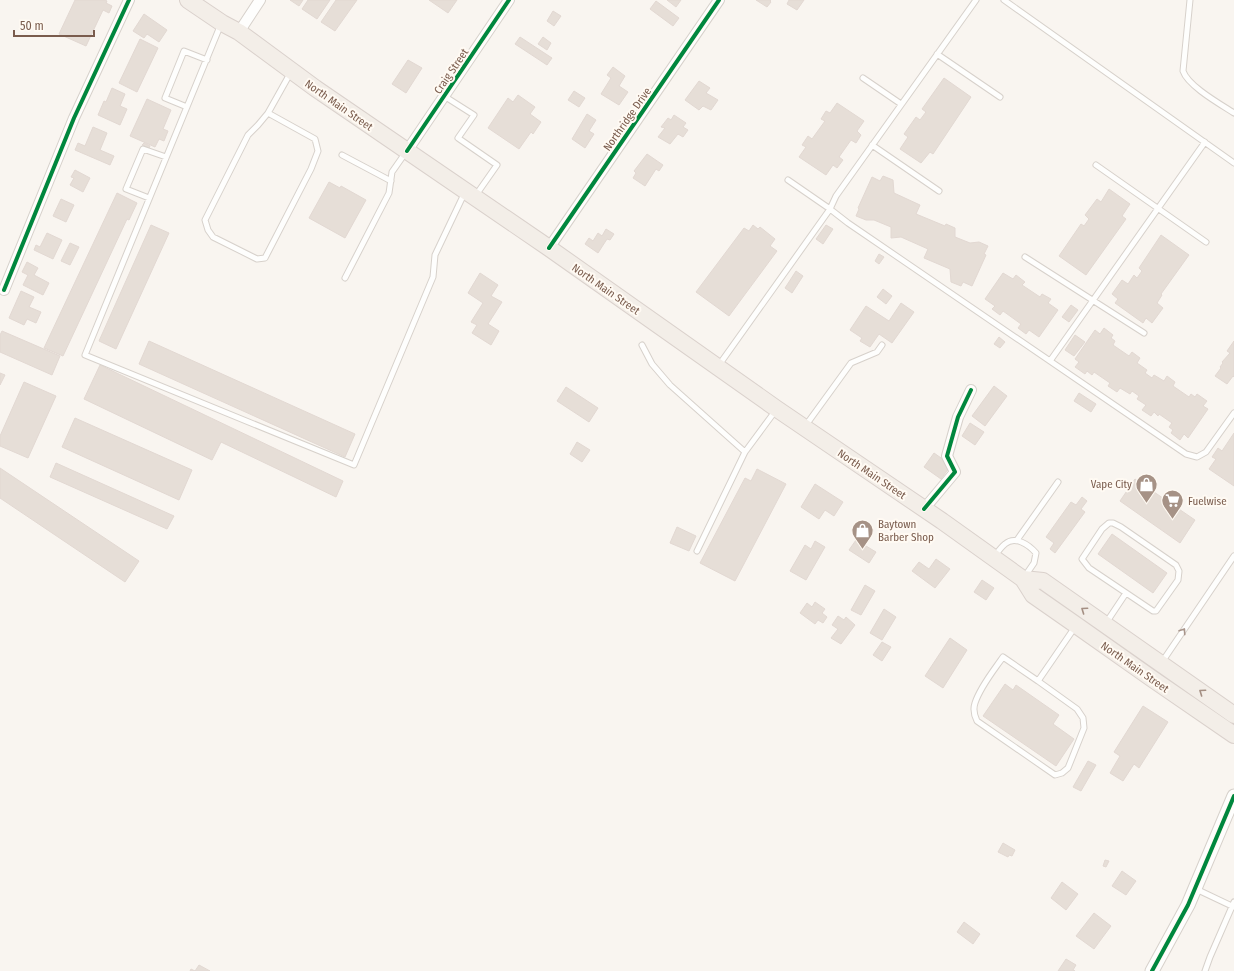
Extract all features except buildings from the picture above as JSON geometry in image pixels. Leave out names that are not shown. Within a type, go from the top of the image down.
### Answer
[{"type":"main road","name":"North Main Street","points":[[188,0],[222,23],[239,32],[292,72],[549,248],[777,410],[1024,578],[1043,581],[1234,715]]},
{"type":"main road","name":"North Main Street","points":[[1024,578],[1033,596],[1076,624],[1234,735]]},
{"type":"street","points":[[4,290],[74,118],[129,0]]},
{"type":"street","points":[[239,32],[260,0]]},
{"type":"street","name":"Craig Street","points":[[407,151],[509,0]]},
{"type":"street","name":"Northridge Drive","points":[[549,248],[719,0]]},
{"type":"street","points":[[924,509],[955,472],[947,456],[958,418],[971,390]]},
{"type":"street","points":[[1152,971],[1188,905],[1234,796]]},
{"type":"lane","points":[[718,368],[830,210],[836,196],[976,0]]},
{"type":"lane","points":[[1004,0],[1234,163]]},
{"type":"lane","points":[[1190,0],[1183,71],[1185,76],[1192,84],[1234,113]]},
{"type":"lane","points":[[222,23],[85,355],[354,465],[433,277],[435,255],[470,194],[497,165],[458,138],[474,115],[444,96]]},
{"type":"lane","points":[[187,107],[165,98],[184,51],[207,60]]},
{"type":"lane","points":[[936,54],[1000,97]]},
{"type":"lane","points":[[268,113],[315,138],[318,152],[311,169],[265,258],[258,259],[213,237],[208,230],[205,220],[248,135],[268,113],[292,72]]},
{"type":"lane","points":[[863,78],[901,104]]},
{"type":"lane","points":[[1050,361],[1205,142]]},
{"type":"lane","points":[[872,146],[939,191]]},
{"type":"lane","points":[[149,198],[126,189],[143,149],[166,157]]},
{"type":"lane","points":[[345,278],[389,193],[392,172],[407,151]]},
{"type":"lane","points":[[342,155],[391,181]]},
{"type":"lane","points":[[1096,165],[1206,242]]},
{"type":"lane","points":[[788,180],[855,228],[1186,454],[1198,457],[1206,452],[1234,413]]},
{"type":"lane","points":[[1025,257],[1144,333]]},
{"type":"lane","points":[[642,345],[652,364],[670,385],[745,452]]},
{"type":"lane","points":[[804,428],[851,363],[877,352],[882,345]]},
{"type":"lane","points":[[697,551],[745,452],[777,410]]},
{"type":"lane","points":[[993,557],[1006,543],[1017,540],[1058,482]]},
{"type":"lane","points":[[1109,523],[1113,523],[1121,528],[1176,566],[1179,571],[1178,580],[1156,611],[1153,611],[1126,593],[1089,568],[1082,559],[1102,529],[1109,523]]},
{"type":"lane","points":[[1017,540],[1030,546],[1036,553],[1034,563],[1024,578]]},
{"type":"lane","points":[[1161,663],[1234,556]]},
{"type":"lane","points":[[1105,624],[1126,593]]},
{"type":"lane","points":[[1038,681],[1076,624]]},
{"type":"lane","points":[[1003,656],[1038,681],[1078,709],[1083,718],[1084,728],[1068,768],[1062,773],[1055,775],[977,722],[974,714],[975,703],[978,697],[1003,656]]},
{"type":"lane","points":[[1195,889],[1233,905],[1210,957],[1206,971]]},
{"type":"cycle path","points":[[4,290],[74,118],[129,0]]},
{"type":"cycle path","points":[[407,151],[509,0]]},
{"type":"cycle path","points":[[549,248],[719,0]]},
{"type":"cycle path","points":[[924,509],[955,472],[947,456],[958,417],[971,390]]},
{"type":"cycle path","points":[[1152,971],[1188,905],[1234,796]]},
{"type":"place","name":"Vape City","points":[[1147,504]]},
{"type":"place","name":"Fuelwise","points":[[1172,520]]},
{"type":"place","name":"Baytown Barber Shop","points":[[863,550]]}]
